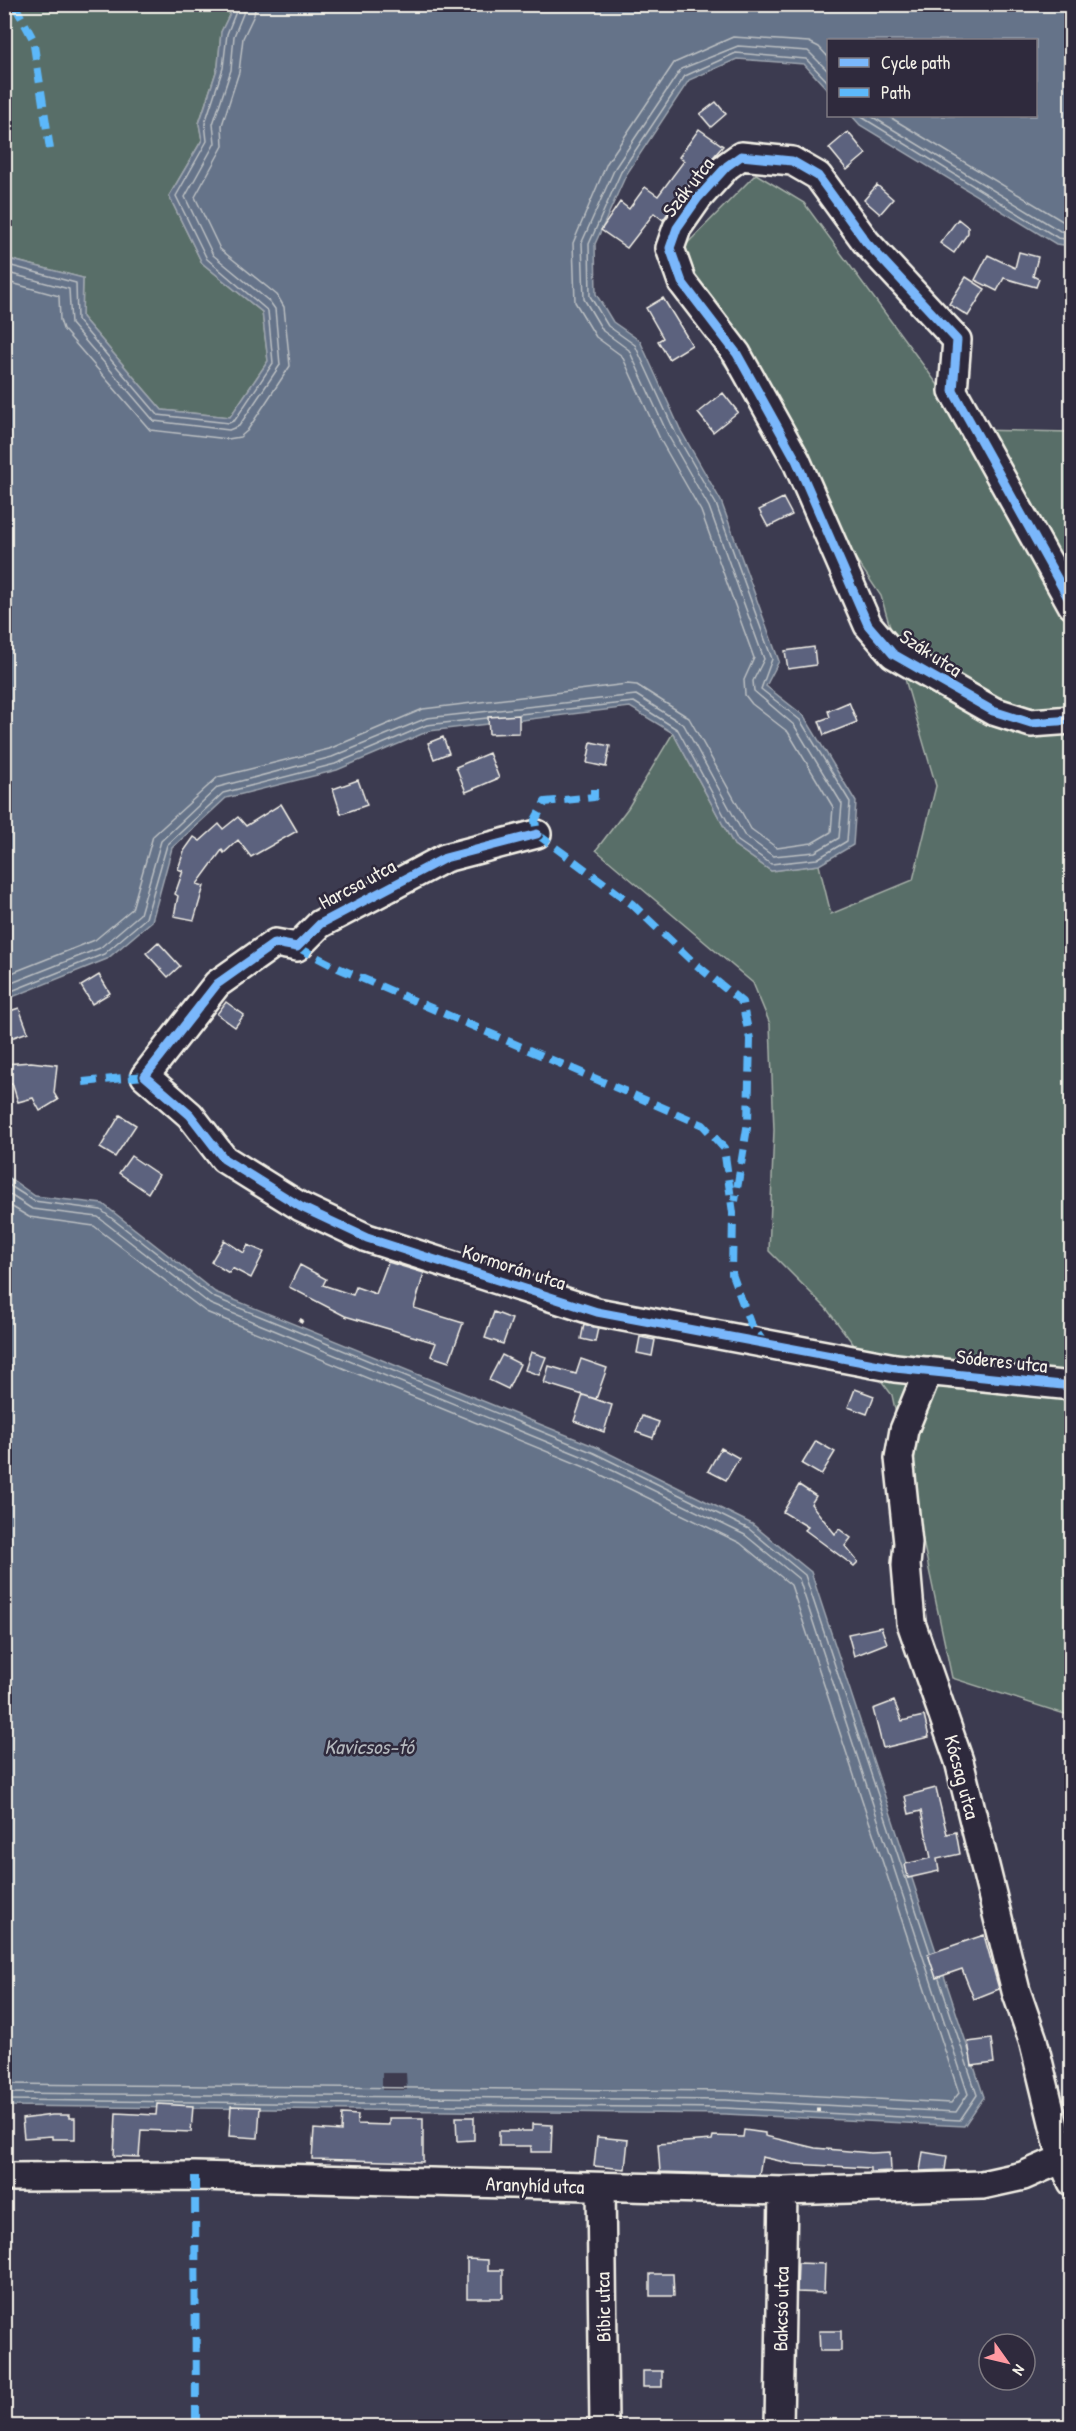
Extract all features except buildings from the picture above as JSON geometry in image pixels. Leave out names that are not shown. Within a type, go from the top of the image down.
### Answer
[{"type":"street","name":"Szák utca","points":[[1071,606],[953,391],[957,340],[866,242],[818,176],[792,161],[766,158],[741,156],[727,166],[698,198],[676,228],[670,248],[682,282],[737,354],[796,460],[868,625],[893,654],[993,711],[1031,723],[1071,720]]},
{"type":"street","name":"Harcsa utca","points":[[145,1076],[217,984],[274,943],[297,947],[320,924],[445,858],[537,834]]},
{"type":"street","name":"Kormorán utca","points":[[145,1076],[190,1115],[225,1159],[301,1207],[367,1239],[597,1312],[895,1368],[928,1371]]},
{"type":"street","name":"Sóderes utca","points":[[928,1371],[1071,1386]]},
{"type":"street","name":"Kócsag utca","points":[[928,1371],[904,1430],[899,1458],[908,1543],[906,1565],[911,1623],[959,1761],[1016,1991],[1033,2040],[1067,2171]]},
{"type":"street","name":"Aranyhíd utca","points":[[4,2177],[206,2176],[783,2191],[981,2185],[1023,2176],[1067,2171]]},
{"type":"street","name":"Bíbic utca","points":[[601,2187],[604,2427]]},
{"type":"street","name":"Bakcsó utca","points":[[779,2427],[783,2191]]},
{"type":"path","points":[[300,1323],[304,1316]]},
{"type":"path","points":[[818,2102],[818,2112]]},
{"type":"green space","points":[[4,5],[234,5],[221,32],[218,66],[199,123],[202,140],[169,196],[202,263],[262,312],[268,361],[230,417],[162,410],[82,317],[83,278],[5,258]]},
{"type":"green space","points":[[756,174],[804,203],[971,430],[1071,432],[1071,1716],[952,1678],[892,1395],[826,1308],[769,1251],[774,1130],[770,1024],[753,983],[596,850],[628,808],[673,733],[734,845],[771,871],[819,865],[831,914],[913,880],[936,786],[881,596],[661,270]]},
{"type":"water","points":[[234,5],[1071,5],[1071,246],[1056,244],[860,125],[853,117],[1037,117],[1037,39],[827,39],[827,89],[804,64],[737,59],[689,80],[626,175],[595,244],[596,294],[613,322],[640,341],[681,431],[721,501],[779,661],[766,686],[804,716],[856,802],[853,845],[819,865],[771,871],[734,845],[673,733],[630,707],[429,731],[337,770],[226,798],[172,848],[152,921],[107,959],[5,1000],[4,258],[83,278],[82,317],[162,410],[230,417],[268,361],[262,312],[202,263],[169,196],[202,140],[199,124],[218,66],[221,32]]},
{"type":"water","name":"Kavicsos-tó","points":[[4,1174],[35,1196],[103,1204],[215,1292],[596,1447],[752,1524],[811,1572],[984,2097],[964,2126],[725,2114],[5,2106]]},
{"type":"pier","points":[[382,2073],[406,2073],[407,2090],[382,2090]]},
{"type":"marked path","points":[[14,4],[33,39],[50,149]]},
{"type":"marked path","points":[[594,789],[594,797],[545,802],[535,820],[537,834],[632,904],[693,962],[742,1002],[750,1039],[748,1122],[735,1201]]},
{"type":"marked path","points":[[297,947],[338,968],[703,1125],[724,1148],[733,1213],[732,1274],[750,1323],[764,1343]]},
{"type":"marked path","points":[[83,1082],[145,1076]]},
{"type":"marked path","points":[[195,2176],[196,2426]]},
{"type":"cycle path","points":[[1072,605],[953,391],[957,340],[866,242],[818,176],[792,161],[741,156],[727,166],[698,198],[677,228],[670,248],[682,282],[737,354],[796,460],[868,625],[893,654],[993,711],[1031,723],[1072,720]]},
{"type":"cycle path","points":[[537,834],[445,858],[320,924],[297,947],[275,943],[217,984],[145,1076],[190,1115],[224,1159],[301,1207],[367,1238],[597,1312],[895,1368],[1072,1386]]}]
